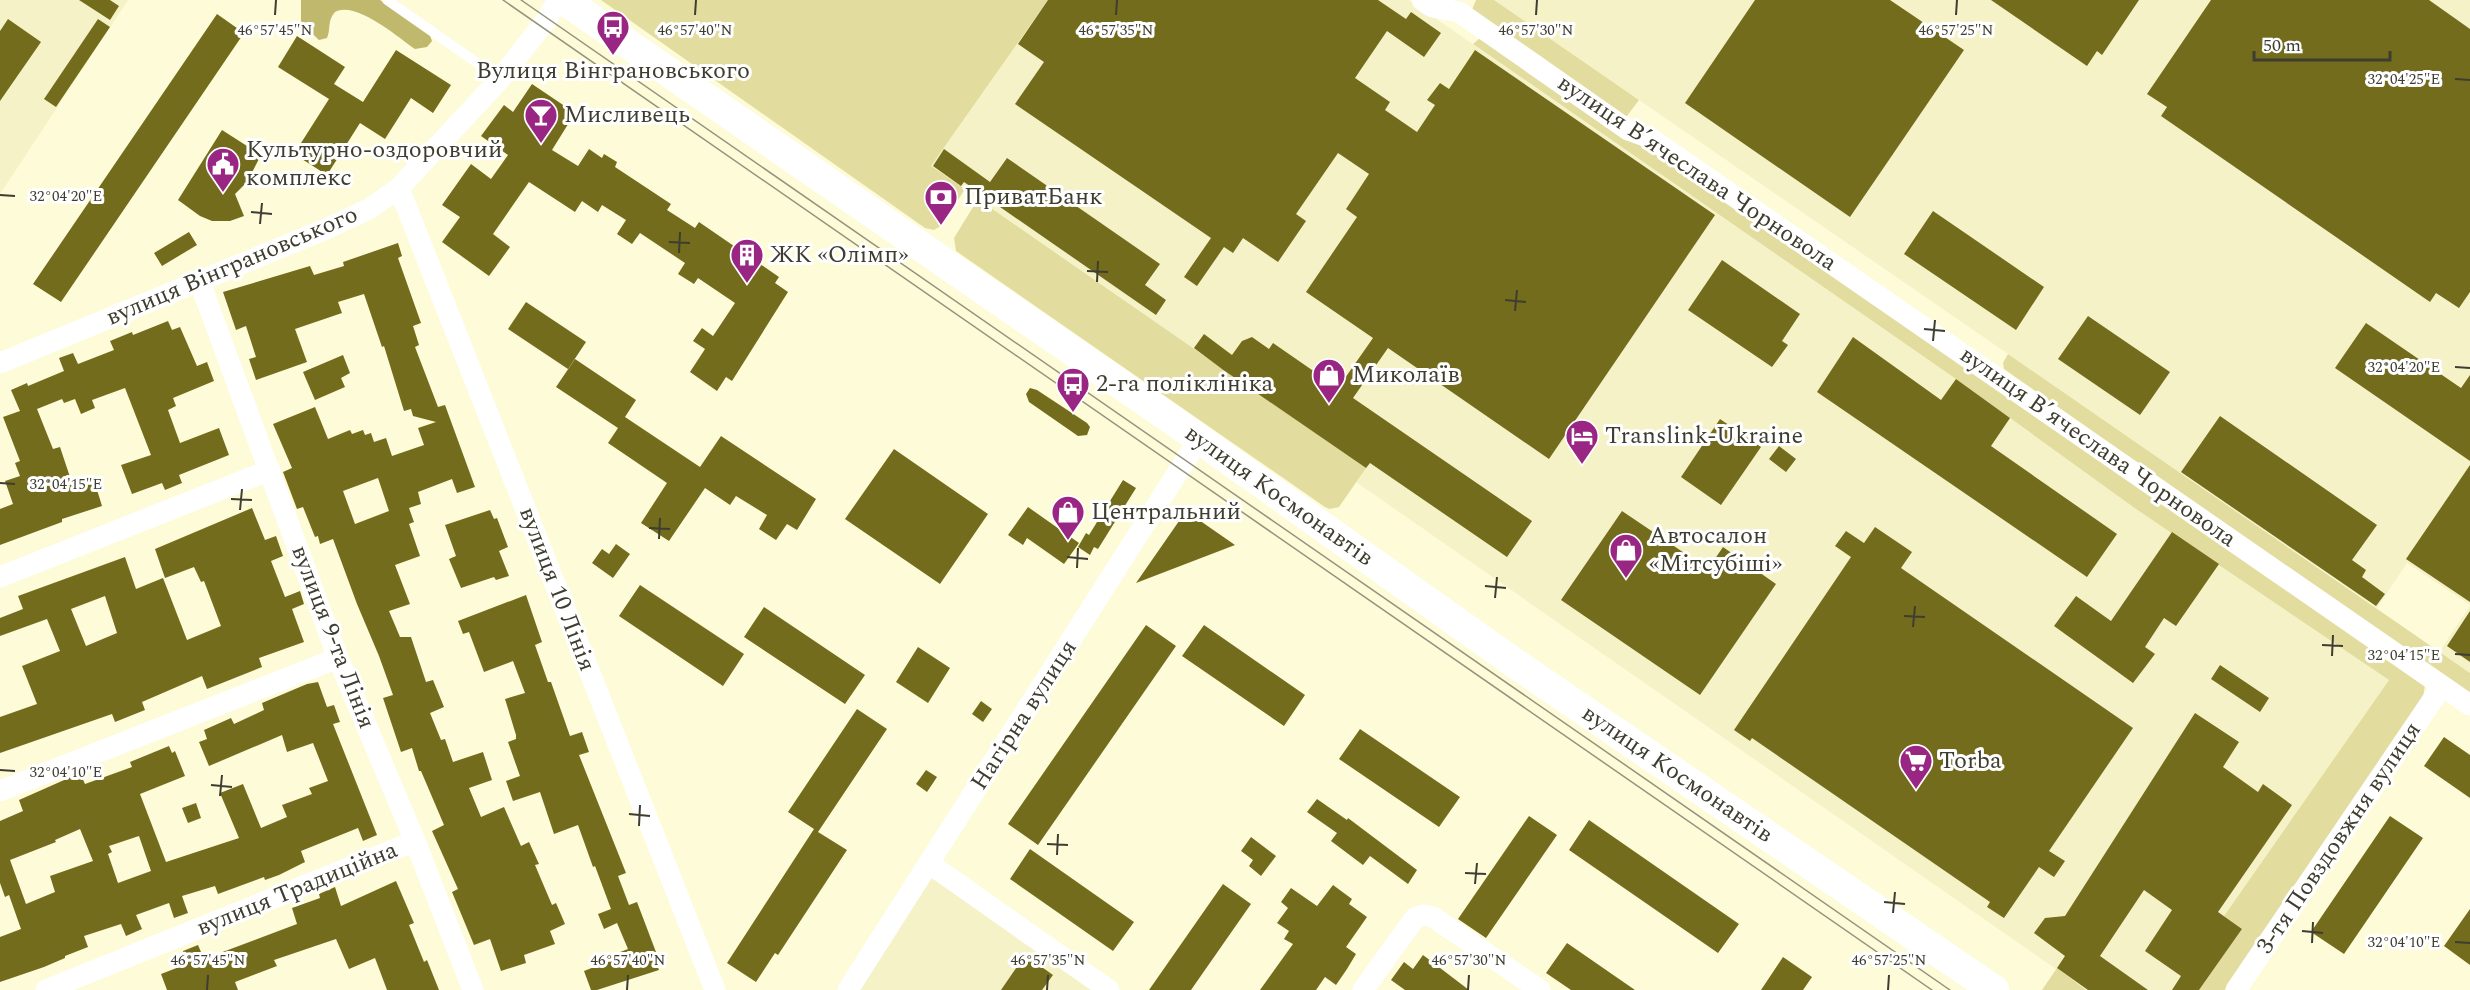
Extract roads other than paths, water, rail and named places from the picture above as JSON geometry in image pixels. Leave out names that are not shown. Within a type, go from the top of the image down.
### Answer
[{"type":"main road","name":"вулиця Космонавтів","points":[[564,0],[1200,439],[1513,662],[1994,990]]},
{"type":"street","name":"вулиця Вінграновського","points":[[0,363],[326,229],[369,209],[399,188],[500,79],[547,19],[558,0]]},
{"type":"street","name":"вулиця Вʼячеслава Чорновола","points":[[1422,0],[1432,7],[1459,12],[1628,130],[1650,138],[1962,351],[2250,555],[2470,705]]},
{"type":"street","name":"вулиця 10 Лінія","points":[[399,188],[715,990]]},
{"type":"street","name":"вулиця 9-та Лінія","points":[[199,280],[338,658],[415,841],[473,990]]},
{"type":"street","name":"Нагірна вулиця","points":[[848,990],[1200,439]]},
{"type":"street","points":[[0,577],[270,470]]},
{"type":"street","points":[[0,791],[338,658]]},
{"type":"street","name":"3-тя Повздовжня вулиця","points":[[2236,990],[2442,686]]},
{"type":"street","name":"вулиця Традиційна","points":[[46,990],[415,841]]},
{"type":"street","points":[[930,864],[1109,990]]},
{"type":"street","points":[[1363,990],[1415,918],[1423,915],[1433,917],[1540,990]]},
{"type":"lane","points":[[387,0],[500,79]]},
{"type":"tram line","points":[[503,0],[1932,990]]},
{"type":"tram line","points":[[521,0],[1950,990]]},
{"type":"place","name":"Вулиця Вінграновського","points":[[613,56]]},
{"type":"place","name":"Мисливець","points":[[541,144]]},
{"type":"place","name":"Культурно-оздоровчий комплекс","points":[[223,193]]},
{"type":"place","name":"ПриватБанк","points":[[941,226]]},
{"type":"place","name":"ЖК «Олімп»","points":[[747,284]]},
{"type":"place","name":"Миколаїв","points":[[1329,404]]},
{"type":"place","name":"2-га поліклініка","points":[[1073,413]]},
{"type":"place","name":"Translink-Ukraine","points":[[1582,465]]},
{"type":"place","name":"Центральний","points":[[1068,541]]},
{"type":"place","name":"Автосалон «Мітсубіші»","points":[[1626,579]]},
{"type":"place","name":"Torba","points":[[1916,790]]}]
